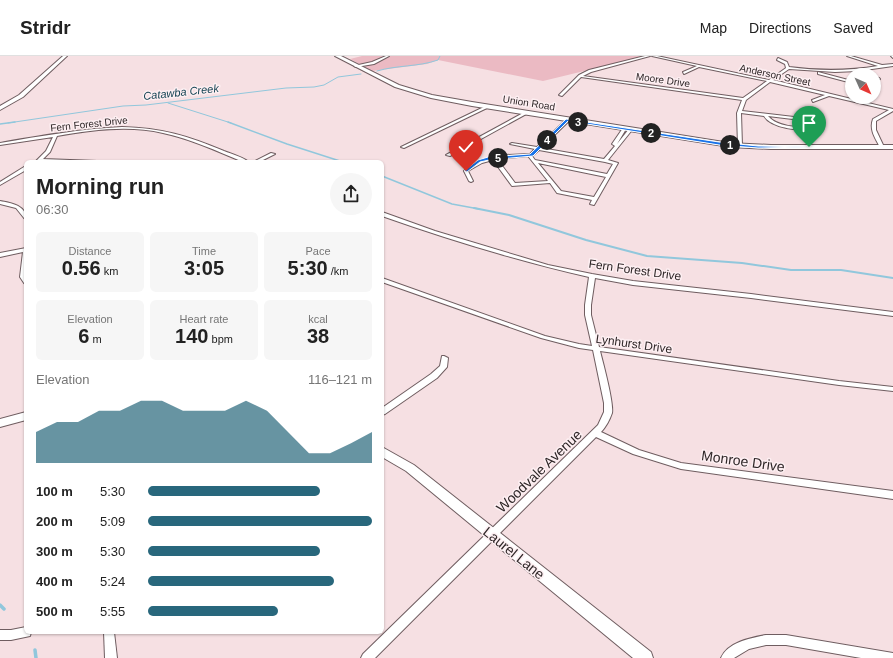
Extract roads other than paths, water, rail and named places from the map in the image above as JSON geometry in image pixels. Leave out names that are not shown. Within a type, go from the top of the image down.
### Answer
[{"type":"main road","points":[[0,104],[28,87],[41,77],[60,56]]},
{"type":"main road","points":[[0,108],[21,96],[65,56]]},
{"type":"main road","name":"Union Road","points":[[338,56],[390,83],[415,92],[487,107],[627,130],[740,146],[893,147]]},
{"type":"main road","points":[[0,423],[24,417]]},
{"type":"main road","name":"Laurel Lane","points":[[384,452],[410,468],[645,658]]},
{"type":"street","points":[[356,66],[373,63],[388,56]]},
{"type":"street","points":[[561,95],[580,76],[600,68],[649,56]]},
{"type":"street","name":"Anderson Street","points":[[653,56],[893,110]]},
{"type":"street","points":[[848,56],[882,66]]},
{"type":"street","points":[[778,59],[786,63],[788,68]]},
{"type":"street","points":[[871,68],[893,65]]},
{"type":"street","points":[[684,73],[698,67]]},
{"type":"street","points":[[740,146],[740,112],[744,99],[768,81],[788,68],[845,71]]},
{"type":"street","points":[[816,70],[820,73],[845,80]]},
{"type":"street","name":"Moore Drive","points":[[580,76],[744,99]]},
{"type":"street","points":[[813,101],[828,95]]},
{"type":"street","points":[[403,147],[487,107]]},
{"type":"street","points":[[882,147],[873,122],[874,120],[893,110]]},
{"type":"street","points":[[740,112],[811,120],[813,127],[786,127],[767,119],[765,115]]},
{"type":"street","points":[[448,155],[526,113]]},
{"type":"street","points":[[471,181],[466,171],[479,161],[494,158],[531,155],[568,120]]},
{"type":"street","name":"Fern Forest Drive","points":[[0,144],[109,129],[133,128],[155,130],[179,136],[242,160]]},
{"type":"street","points":[[605,161],[616,145],[620,144],[627,130]]},
{"type":"street","points":[[40,160],[48,152],[54,136]]},
{"type":"street","points":[[512,144],[616,163],[592,204]]},
{"type":"street","points":[[260,160],[273,154]]},
{"type":"street","points":[[531,155],[559,192],[595,199]]},
{"type":"street","points":[[494,158],[514,185],[551,182]]},
{"type":"street","points":[[535,161],[608,176]]},
{"type":"street","points":[[0,184],[24,169]]},
{"type":"street","points":[[0,202],[18,207],[24,214]]},
{"type":"street","name":"Fern Forest Drive","points":[[384,215],[420,228],[547,266],[592,276],[633,283],[893,314]]},
{"type":"street","points":[[0,255],[24,251]]},
{"type":"street","points":[[24,268],[24,279]]},
{"type":"street","name":"Woodvale Avenue","points":[[367,658],[601,427],[606,417],[608,403],[588,316],[592,276]]},
{"type":"street","name":"Lynhurst Drive","points":[[384,281],[543,337],[596,350],[893,389]]},
{"type":"street","points":[[384,411],[434,376],[443,367],[444,358]]},
{"type":"street","name":"Monroe Drive","points":[[596,433],[636,452],[681,466],[893,495]]},
{"type":"street","points":[[0,635],[24,632]]},
{"type":"street","points":[[109,634],[111,658]]},
{"type":"street","points":[[727,658],[732,653],[747,644],[766,640],[786,640],[893,658]]},
{"type":"waterway","name":"Catawba Creek","points":[[377,71],[430,62],[438,60],[440,56]]},
{"type":"waterway","name":"Catawba Creek","points":[[13,122],[123,106],[146,105],[286,88],[314,87],[324,85],[338,77],[361,74]]},
{"type":"waterway","points":[[168,103],[229,122]]},
{"type":"waterway","name":"Catawba Creek","points":[[0,124],[13,122]]},
{"type":"waterway","name":"Catawba Creek","points":[[8,123],[13,122]]},
{"type":"waterway","points":[[229,122],[287,144],[337,160]]},
{"type":"waterway","points":[[384,177],[452,204],[479,209]]},
{"type":"waterway","points":[[474,208],[479,209]]},
{"type":"waterway","points":[[479,209],[509,215],[586,240],[647,256],[742,263],[791,270],[841,270],[893,278]]},
{"type":"waterway","points":[[0,605],[4,609]]},
{"type":"waterway","points":[[35,650],[36,658]]}]
